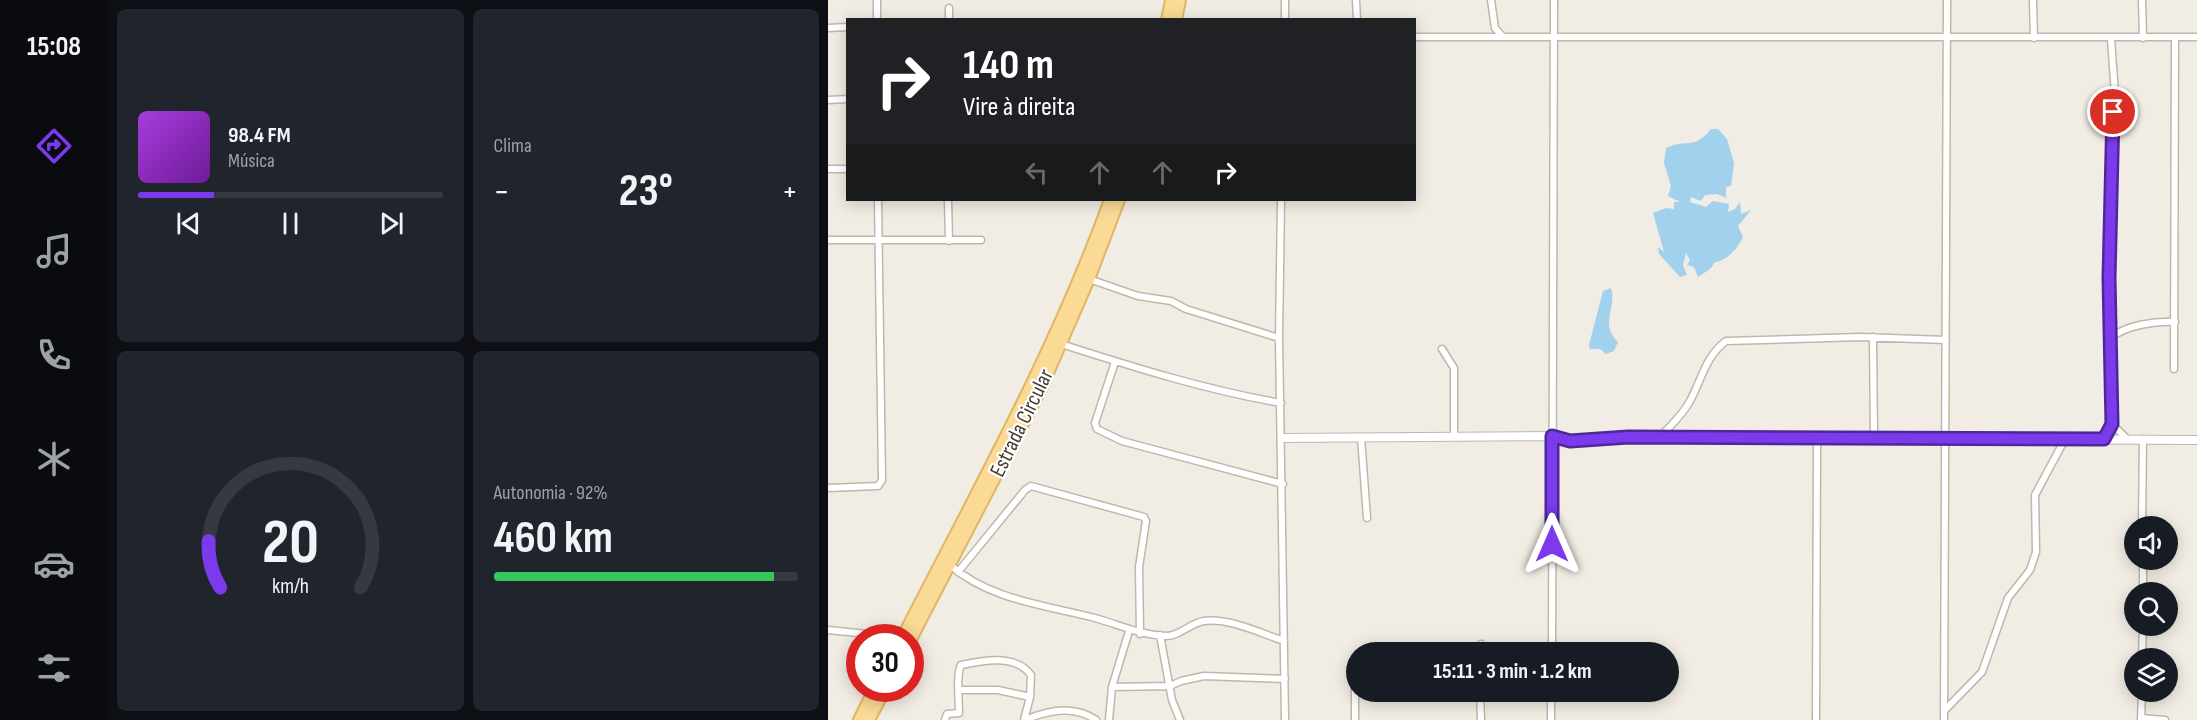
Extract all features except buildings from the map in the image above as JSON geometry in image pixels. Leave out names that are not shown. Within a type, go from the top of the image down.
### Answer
[{"type":"main road","points":[[1167,18],[1171,0]]},
{"type":"main road","points":[[1176,18],[1180,0]]},
{"type":"main road","name":"Estrada Circular","points":[[914,624],[954,568],[1041,389],[1089,279],[1119,201]]},
{"type":"main road","name":"Estrada Circular","points":[[912,624],[1032,385],[1077,287],[1108,202]]},
{"type":"main road","points":[[859,720],[867,702]]},
{"type":"main road","points":[[873,717],[880,702]]},
{"type":"street","points":[[877,0],[877,18]]},
{"type":"street","points":[[1285,0],[1285,18]]},
{"type":"street","points":[[1356,0],[1357,18]]},
{"type":"street","points":[[1491,0],[1495,28],[1503,38]]},
{"type":"street","points":[[1552,642],[1554,0]]},
{"type":"street","points":[[1944,720],[1947,0]]},
{"type":"street","points":[[2033,0],[2034,39]]},
{"type":"street","points":[[2142,0],[2143,38]]},
{"type":"street","points":[[949,8],[949,18]]},
{"type":"street","points":[[828,28],[846,27]]},
{"type":"street","points":[[1544,38],[1554,28]]},
{"type":"street","points":[[1416,37],[2111,39],[2197,37]]},
{"type":"street","points":[[2174,369],[2175,38]]},
{"type":"street","points":[[2104,439],[2112,424],[2110,198],[2115,94],[2111,39]]},
{"type":"street","points":[[828,100],[846,99]]},
{"type":"street","points":[[828,169],[846,169]]},
{"type":"street","points":[[828,488],[878,486],[882,480],[878,201]]},
{"type":"street","points":[[948,201],[949,241]]},
{"type":"street","points":[[1281,201],[1279,338],[1285,720]]},
{"type":"street","points":[[828,240],[981,240]]},
{"type":"street","points":[[1089,279],[1138,296],[1171,301],[1186,309],[1279,338]]},
{"type":"street","points":[[2111,338],[2117,332],[2156,322],[2175,322]]},
{"type":"street","points":[[1659,438],[1679,418],[1711,354],[1726,340],[1874,337],[1946,340]]},
{"type":"street","points":[[1874,337],[1874,439]]},
{"type":"street","points":[[1061,344],[1115,362],[1241,396],[1281,403]]},
{"type":"street","points":[[1442,349],[1454,368],[1454,436]]},
{"type":"street","points":[[1115,362],[1095,423],[1097,429],[1122,441],[1283,483]]},
{"type":"street","points":[[2112,424],[2127,439]]},
{"type":"street","points":[[1282,438],[1552,436],[1570,441],[1659,438],[2197,440]]},
{"type":"street","points":[[1361,437],[1367,518]]},
{"type":"street","points":[[1944,711],[1982,672],[2008,598],[2030,570],[2036,552],[2035,495],[2065,439]]},
{"type":"street","points":[[2142,516],[2143,439]]},
{"type":"street","points":[[1816,720],[1817,440]]},
{"type":"street","points":[[1140,634],[1138,567],[1146,521],[1144,517],[1031,486],[954,568],[973,583],[995,593],[1096,618],[1140,634],[1176,635],[1193,624],[1210,621],[1254,630],[1284,640]]},
{"type":"street","points":[[828,630],[846,632]]},
{"type":"street","points":[[1109,720],[1112,687],[1129,631]]},
{"type":"street","points":[[1160,635],[1170,686],[1180,720],[1185,720]]},
{"type":"street","points":[[945,720],[947,714],[959,713],[960,690],[957,675],[961,665],[1013,661],[1031,675],[1030,697],[1025,720]]},
{"type":"street","points":[[1112,687],[1170,686],[1204,676],[1285,679]]},
{"type":"street","points":[[960,690],[998,690],[1030,697]]},
{"type":"street","points":[[1355,702],[1355,720]]},
{"type":"street","points":[[1480,702],[1481,720]]},
{"type":"street","points":[[1551,702],[1551,720]]},
{"type":"street","points":[[2142,702],[2141,719],[2165,720]]},
{"type":"street","points":[[1025,720],[1041,714],[1072,709],[1096,720]]},
{"type":"water","points":[[1711,129],[1718,129],[1727,139],[1734,163],[1731,186],[1726,187],[1726,198],[1717,194],[1705,195],[1701,201],[1691,197],[1690,202],[1706,207],[1713,201],[1729,204],[1728,212],[1735,209],[1740,202],[1741,214],[1751,210],[1738,226],[1743,237],[1732,253],[1715,262],[1710,269],[1698,277],[1694,267],[1687,265],[1690,260],[1686,253],[1683,265],[1687,275],[1680,277],[1659,254],[1658,247],[1664,252],[1653,213],[1666,208],[1674,209],[1674,202],[1680,202],[1668,196],[1671,186],[1664,163],[1666,148],[1700,140]]},
{"type":"water","points":[[1611,288],[1612,303],[1609,323],[1612,335],[1618,342],[1614,351],[1606,354],[1600,349],[1590,349],[1589,345],[1603,291]]},
{"type":"route","points":[[1552,544],[1552,436],[1570,441],[1628,437],[1817,440],[2104,439],[2112,424],[2109,278],[2113,112]]}]
